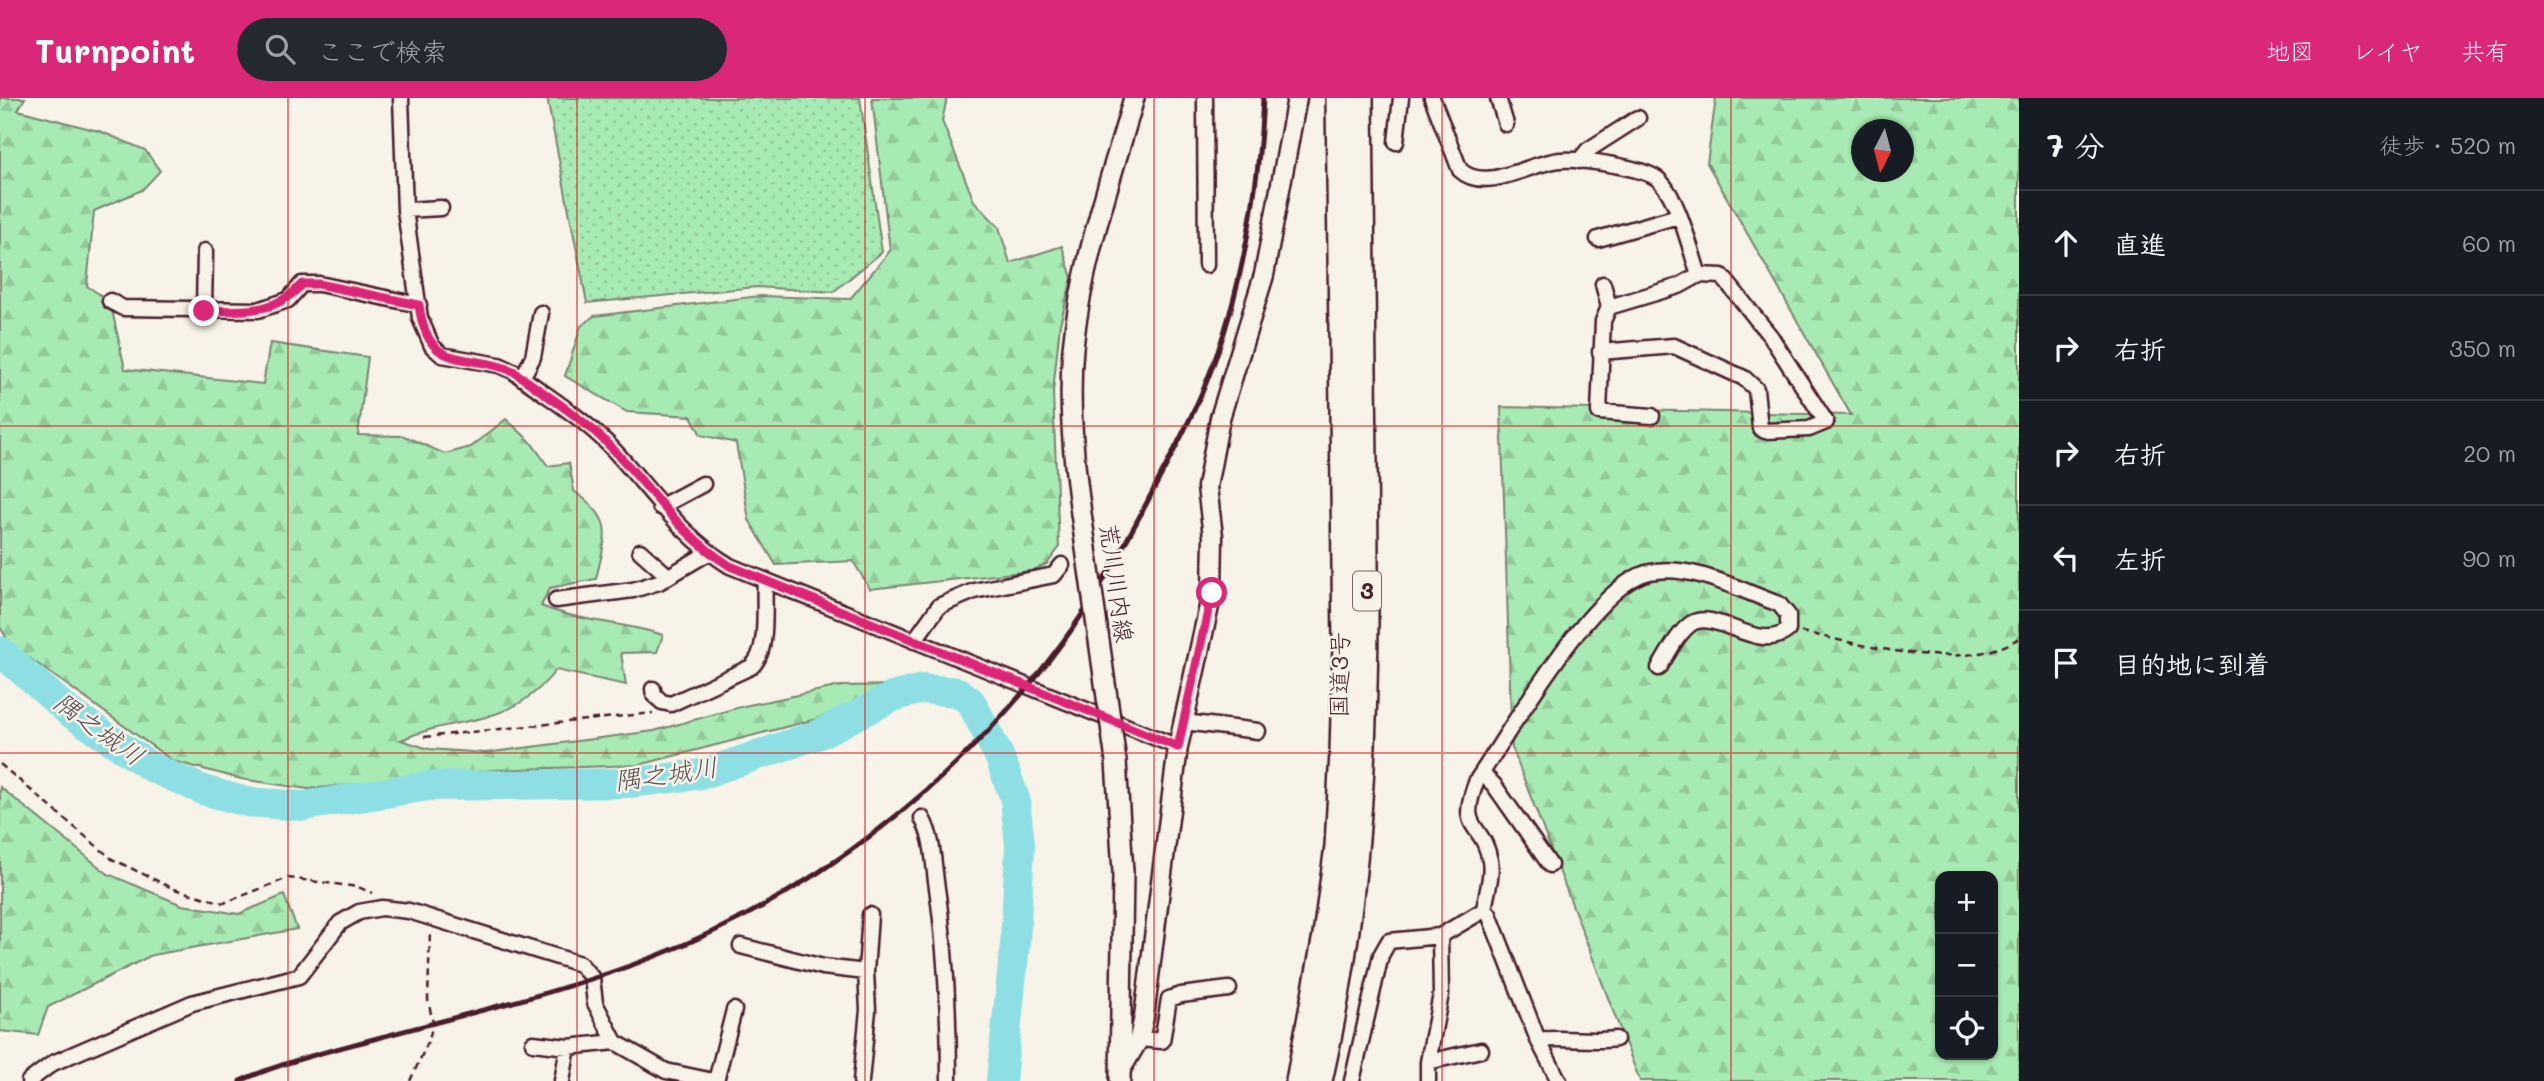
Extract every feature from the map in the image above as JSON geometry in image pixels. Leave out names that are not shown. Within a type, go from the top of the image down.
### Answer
[{"type":"highway","name":"国道3号","points":[[1298,1081],[1327,923],[1337,846],[1342,752],[1345,644],[1338,98]]},
{"type":"highway","name":"国道3号","points":[[1320,1081],[1348,941],[1365,754],[1368,644],[1361,98]]},
{"type":"main road","name":"荒川川内線","points":[[1120,1076],[1123,872],[1116,761],[1072,431],[1073,347],[1088,263],[1134,98]]},
{"type":"street","points":[[401,98],[405,210],[420,318],[432,346],[442,355],[499,365],[522,378],[607,443],[660,507],[708,552],[730,566],[1178,747]]},
{"type":"street","points":[[1205,98],[1206,265]]},
{"type":"street","points":[[1120,1076],[1139,1039],[1178,747],[1212,593],[1213,536],[1207,487],[1218,430],[1264,275],[1297,98]]},
{"type":"street","points":[[1396,142],[1401,98]]},
{"type":"street","points":[[1432,98],[1460,170],[1469,179],[1484,180],[1560,160],[1633,169],[1659,179],[1670,195],[1699,275]]},
{"type":"street","points":[[1498,98],[1506,124]]},
{"type":"street","points":[[1578,161],[1588,150],[1638,118]]},
{"type":"street","points":[[405,210],[441,208]]},
{"type":"street","points":[[1598,239],[1678,216]]},
{"type":"street","points":[[204,311],[205,251]]},
{"type":"street","points":[[1600,352],[1674,346],[1744,378],[1756,389],[1760,428],[1765,431],[1809,429],[1826,422],[1771,337],[1722,276],[1699,275],[1679,286],[1609,307]]},
{"type":"street","points":[[110,301],[123,308],[258,310],[288,300],[302,284],[318,284],[419,305]]},
{"type":"street","points":[[1603,285],[1609,307],[1602,321],[1600,412],[1653,416]]},
{"type":"street","points":[[522,378],[533,357],[541,313]]},
{"type":"street","points":[[660,507],[703,484]]},
{"type":"street","points":[[639,551],[668,576]]},
{"type":"street","points":[[556,600],[633,590],[668,576],[708,552]]},
{"type":"street","points":[[914,641],[939,606],[974,591],[1046,578],[1054,575],[1062,565]]},
{"type":"street","points":[[1352,1081],[1381,955],[1389,941],[1440,936],[1483,909],[1491,862],[1468,818],[1469,800],[1482,773],[1558,656],[1584,624],[1630,580],[1649,572],[1695,575],[1779,604],[1788,615],[1788,629],[1780,636],[1767,637],[1707,621],[1693,622],[1659,668]]},
{"type":"street","points":[[653,689],[654,695],[662,702],[671,704],[759,661],[764,650],[765,580]]},
{"type":"street","points":[[1184,722],[1258,732]]},
{"type":"street","points":[[1482,773],[1494,785],[1550,865]]},
{"type":"street","points":[[922,818],[929,831],[949,996],[949,1081]]},
{"type":"street","points":[[27,1080],[53,1063],[192,1003],[269,986],[299,976],[340,923],[359,912],[382,908],[409,911],[580,964],[592,978],[595,1003],[615,1042],[666,1071],[715,1081],[734,1010]]},
{"type":"street","points":[[1483,909],[1489,914],[1538,1040],[1559,1081]]},
{"type":"street","points":[[861,1081],[869,1010],[866,972],[870,915]]},
{"type":"street","points":[[1427,1081],[1441,994],[1440,936]]},
{"type":"street","points":[[741,946],[823,967],[866,972]]},
{"type":"street","points":[[1139,1039],[1162,1041],[1170,999],[1181,995],[1229,989]]},
{"type":"street","points":[[1538,1040],[1561,1037],[1590,1042],[1616,1039]]},
{"type":"street","points":[[533,1043],[568,1046],[615,1042]]},
{"type":"street","points":[[562,1081],[568,1046]]},
{"type":"street","points":[[1428,1062],[1481,1050]]},
{"type":"path","points":[[1788,629],[1916,654],[1979,653],[2010,644],[2019,638]]},
{"type":"path","points":[[424,737],[647,716],[671,704]]},
{"type":"path","points":[[0,764],[112,859],[173,889],[224,903],[288,878],[358,887],[379,896]]},
{"type":"path","points":[[410,1081],[429,1040],[433,1023],[429,1000],[431,918]]},
{"type":"green space","points":[[0,98],[25,98],[18,110],[102,132],[145,150],[160,171],[142,190],[94,211],[87,286],[110,301],[125,369],[263,384],[270,343],[368,357],[358,435],[404,436],[445,454],[471,447],[506,419],[530,441],[548,466],[569,463],[574,491],[597,511],[602,520],[605,539],[603,550],[596,579],[550,588],[541,606],[663,635],[657,652],[621,653],[626,685],[556,670],[520,703],[502,712],[401,740],[429,749],[485,753],[654,731],[744,706],[841,686],[901,685],[816,719],[639,765],[494,770],[308,789],[241,779],[173,761],[10,644],[0,627]]},
{"type":"green space","points":[[547,98],[860,98],[882,252],[833,292],[757,287],[587,303]]},
{"type":"green space","points":[[872,98],[947,98],[942,121],[974,201],[999,227],[1010,263],[1062,246],[1072,278],[1060,324],[1053,392],[1059,548],[1047,564],[1031,571],[870,589],[853,561],[776,565],[749,520],[736,443],[701,435],[691,416],[627,412],[565,376],[581,326],[594,316],[760,296],[850,299],[890,251]]},
{"type":"green space","points":[[1716,98],[2019,98],[2019,1081],[1640,1081],[1512,748],[1501,407],[1851,415],[1707,163]]},
{"type":"green space","points":[[0,787],[108,874],[182,905],[239,914],[284,895],[297,929],[152,955],[48,1007],[38,1035],[0,1031]]},
{"type":"waterway","name":"隅之城川","points":[[0,651],[68,711],[151,767],[203,790],[247,802],[304,806],[428,786],[630,783],[702,774],[817,735],[892,697],[922,689],[958,692],[971,702],[1000,758],[1015,799],[1020,845],[1015,944],[1001,1081]]},
{"type":"railway","points":[[240,1081],[310,1056],[588,980],[715,931],[772,901],[881,828],[931,786],[978,741],[1022,693],[1089,605],[1136,524],[1197,405],[1220,345],[1247,240],[1258,168],[1263,98]]},
{"type":"route","points":[[204,311],[258,310],[288,300],[302,284],[318,284],[419,305],[420,318],[432,346],[442,355],[499,365],[513,371],[607,443],[660,507],[708,552],[730,566],[1178,747],[1212,593]]}]
